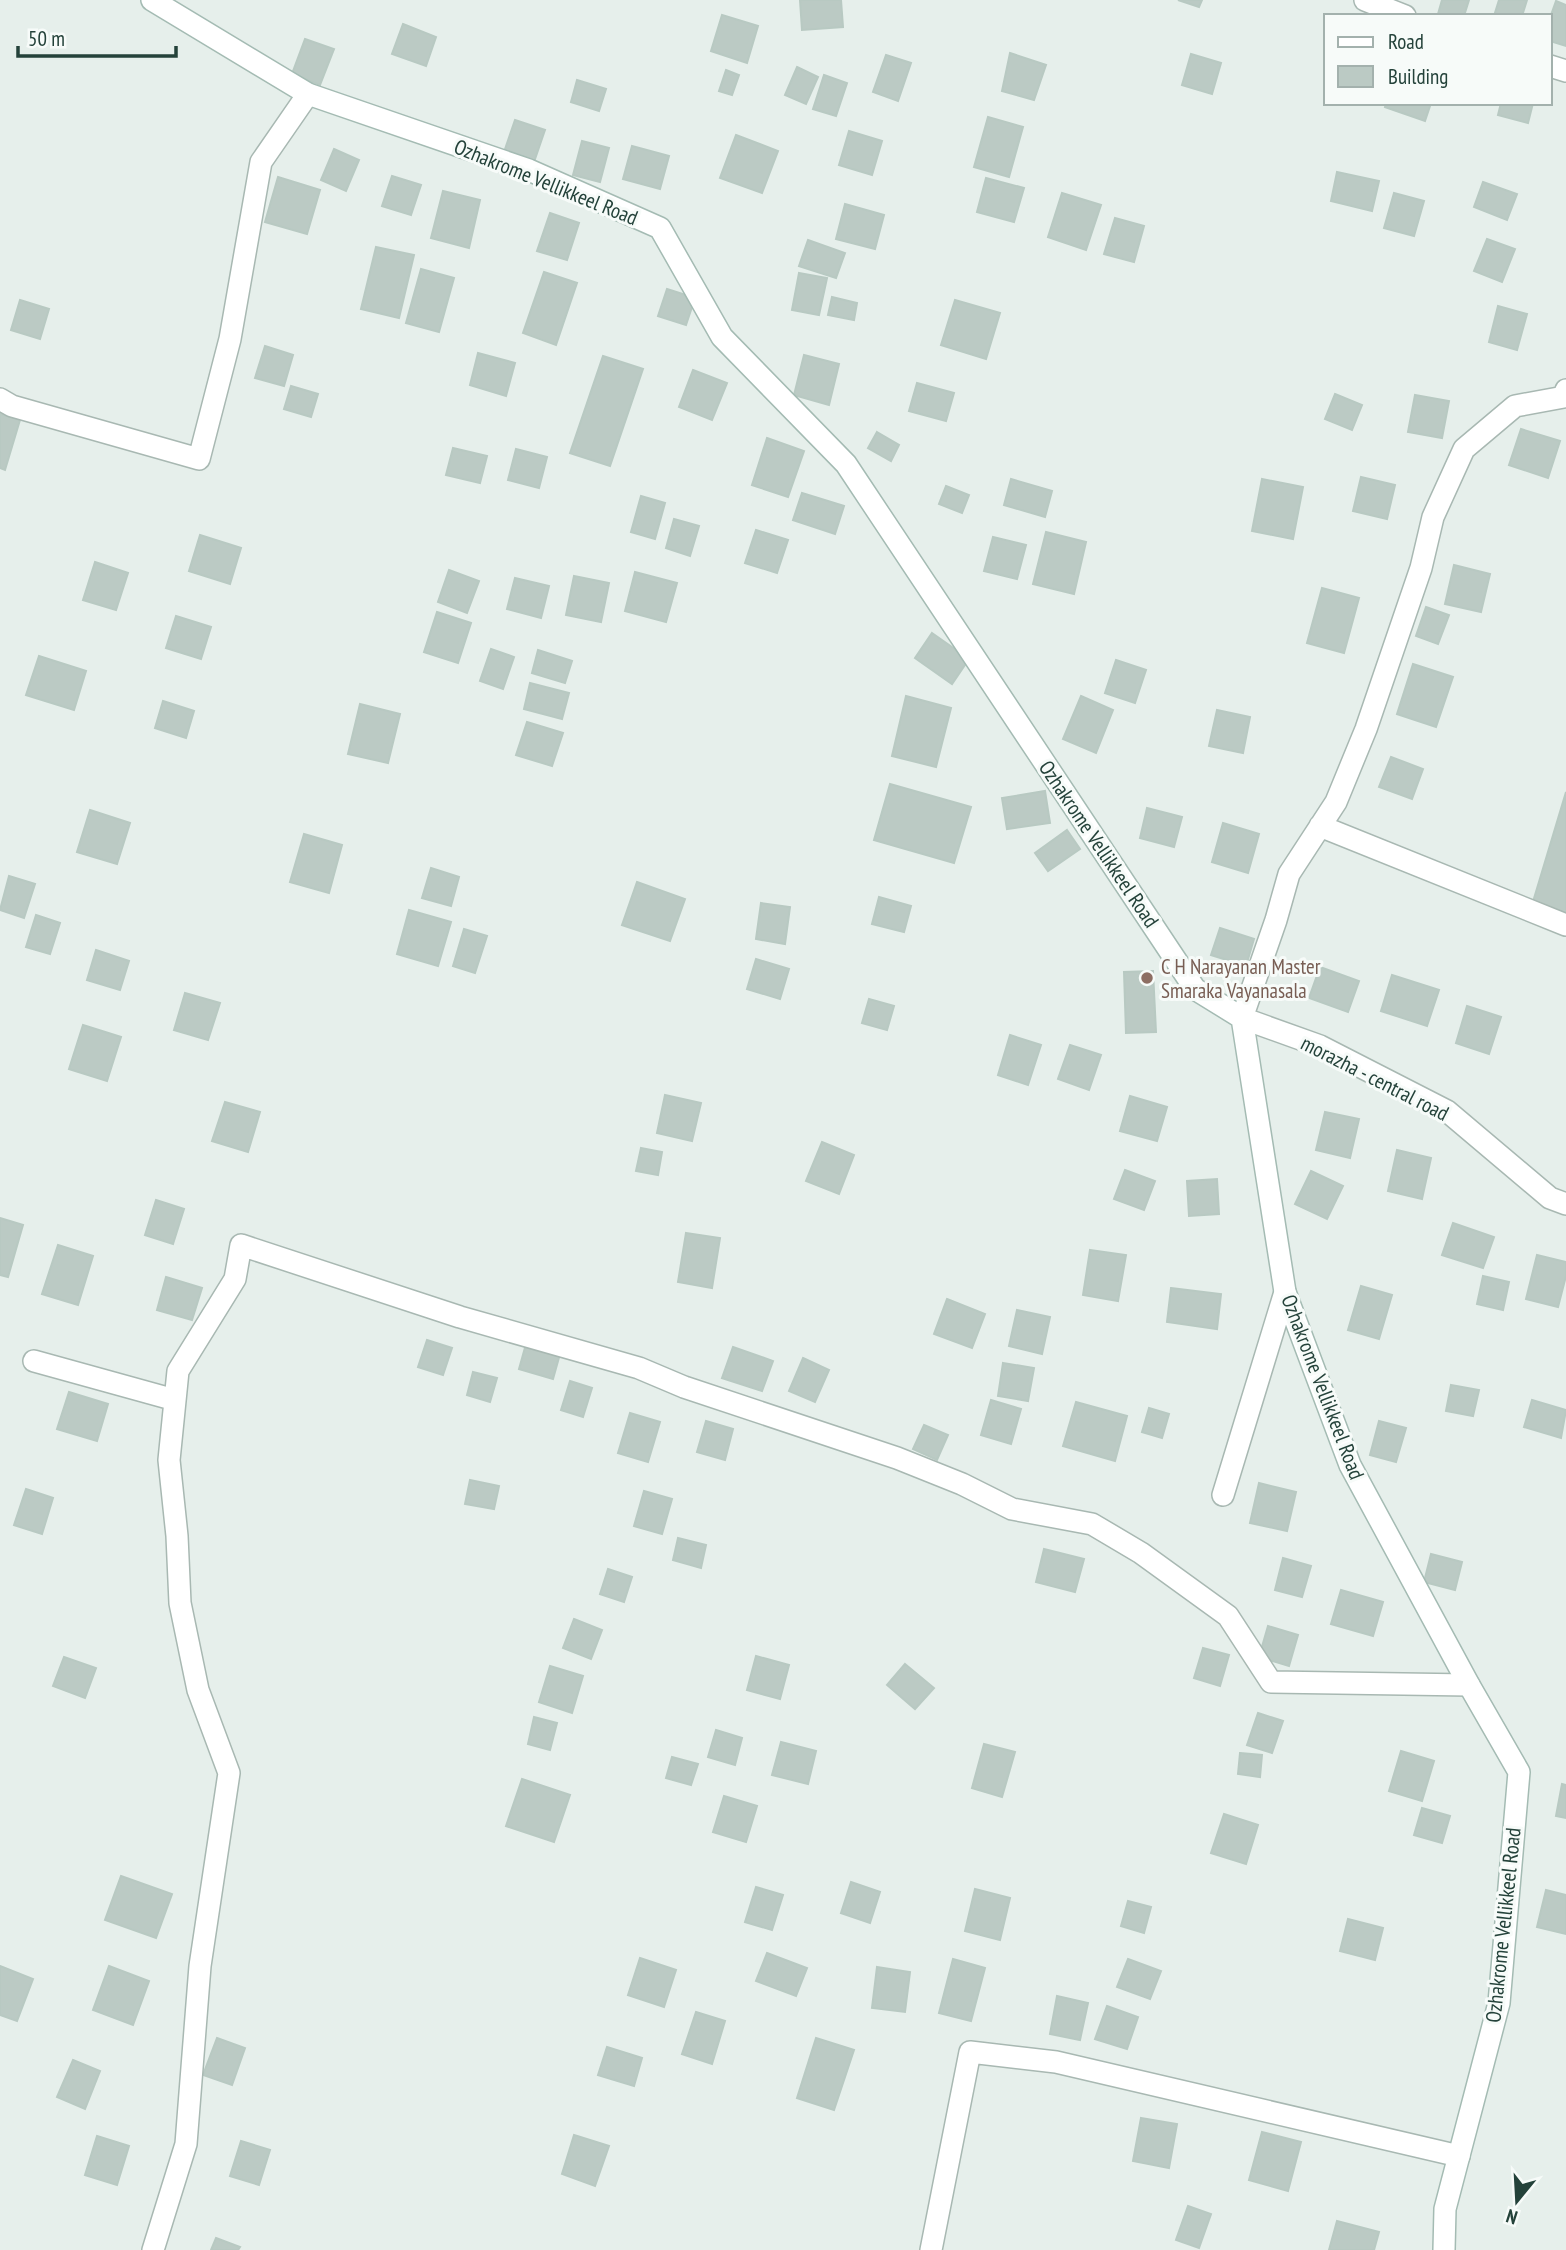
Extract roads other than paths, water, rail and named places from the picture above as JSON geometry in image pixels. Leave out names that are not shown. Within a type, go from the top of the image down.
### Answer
[{"type":"street","name":"Ozhakrome Vellikkeel Road","points":[[152,0],[308,94],[529,170],[660,228],[722,337],[846,464],[1195,989],[1242,1018],[1285,1292],[1350,1465],[1519,1772],[1499,2003],[1445,2209],[1444,2250]]},
{"type":"street","points":[[1365,0],[1400,14]]},
{"type":"street","points":[[0,399],[12,406],[199,458],[230,339],[261,162],[308,94]]},
{"type":"street","points":[[1242,1018],[1289,874],[1336,802],[1366,729],[1421,568],[1433,517],[1464,449],[1515,406],[1564,397],[1566,390]]},
{"type":"street","points":[[1320,826],[1566,925]]},
{"type":"street","name":"morazha - central road","points":[[1242,1018],[1320,1046],[1447,1111],[1550,1198],[1566,1204]]},
{"type":"street","points":[[153,2250],[186,2144],[200,1966],[229,1773],[198,1690],[180,1603],[177,1536],[169,1460],[178,1371],[235,1279],[241,1245],[460,1317],[639,1368],[684,1387],[897,1458],[962,1484],[1012,1509],[1092,1524],[1141,1553],[1228,1616],[1271,1682],[1469,1685]]},
{"type":"street","points":[[1223,1495],[1285,1292]]},
{"type":"street","points":[[34,1361],[175,1400]]},
{"type":"street","points":[[931,2250],[970,2052],[1056,2062],[1459,2156]]},
{"type":"place","name":"C H Narayanan Master Smaraka Vayanasala","points":[[1147,978]]}]
